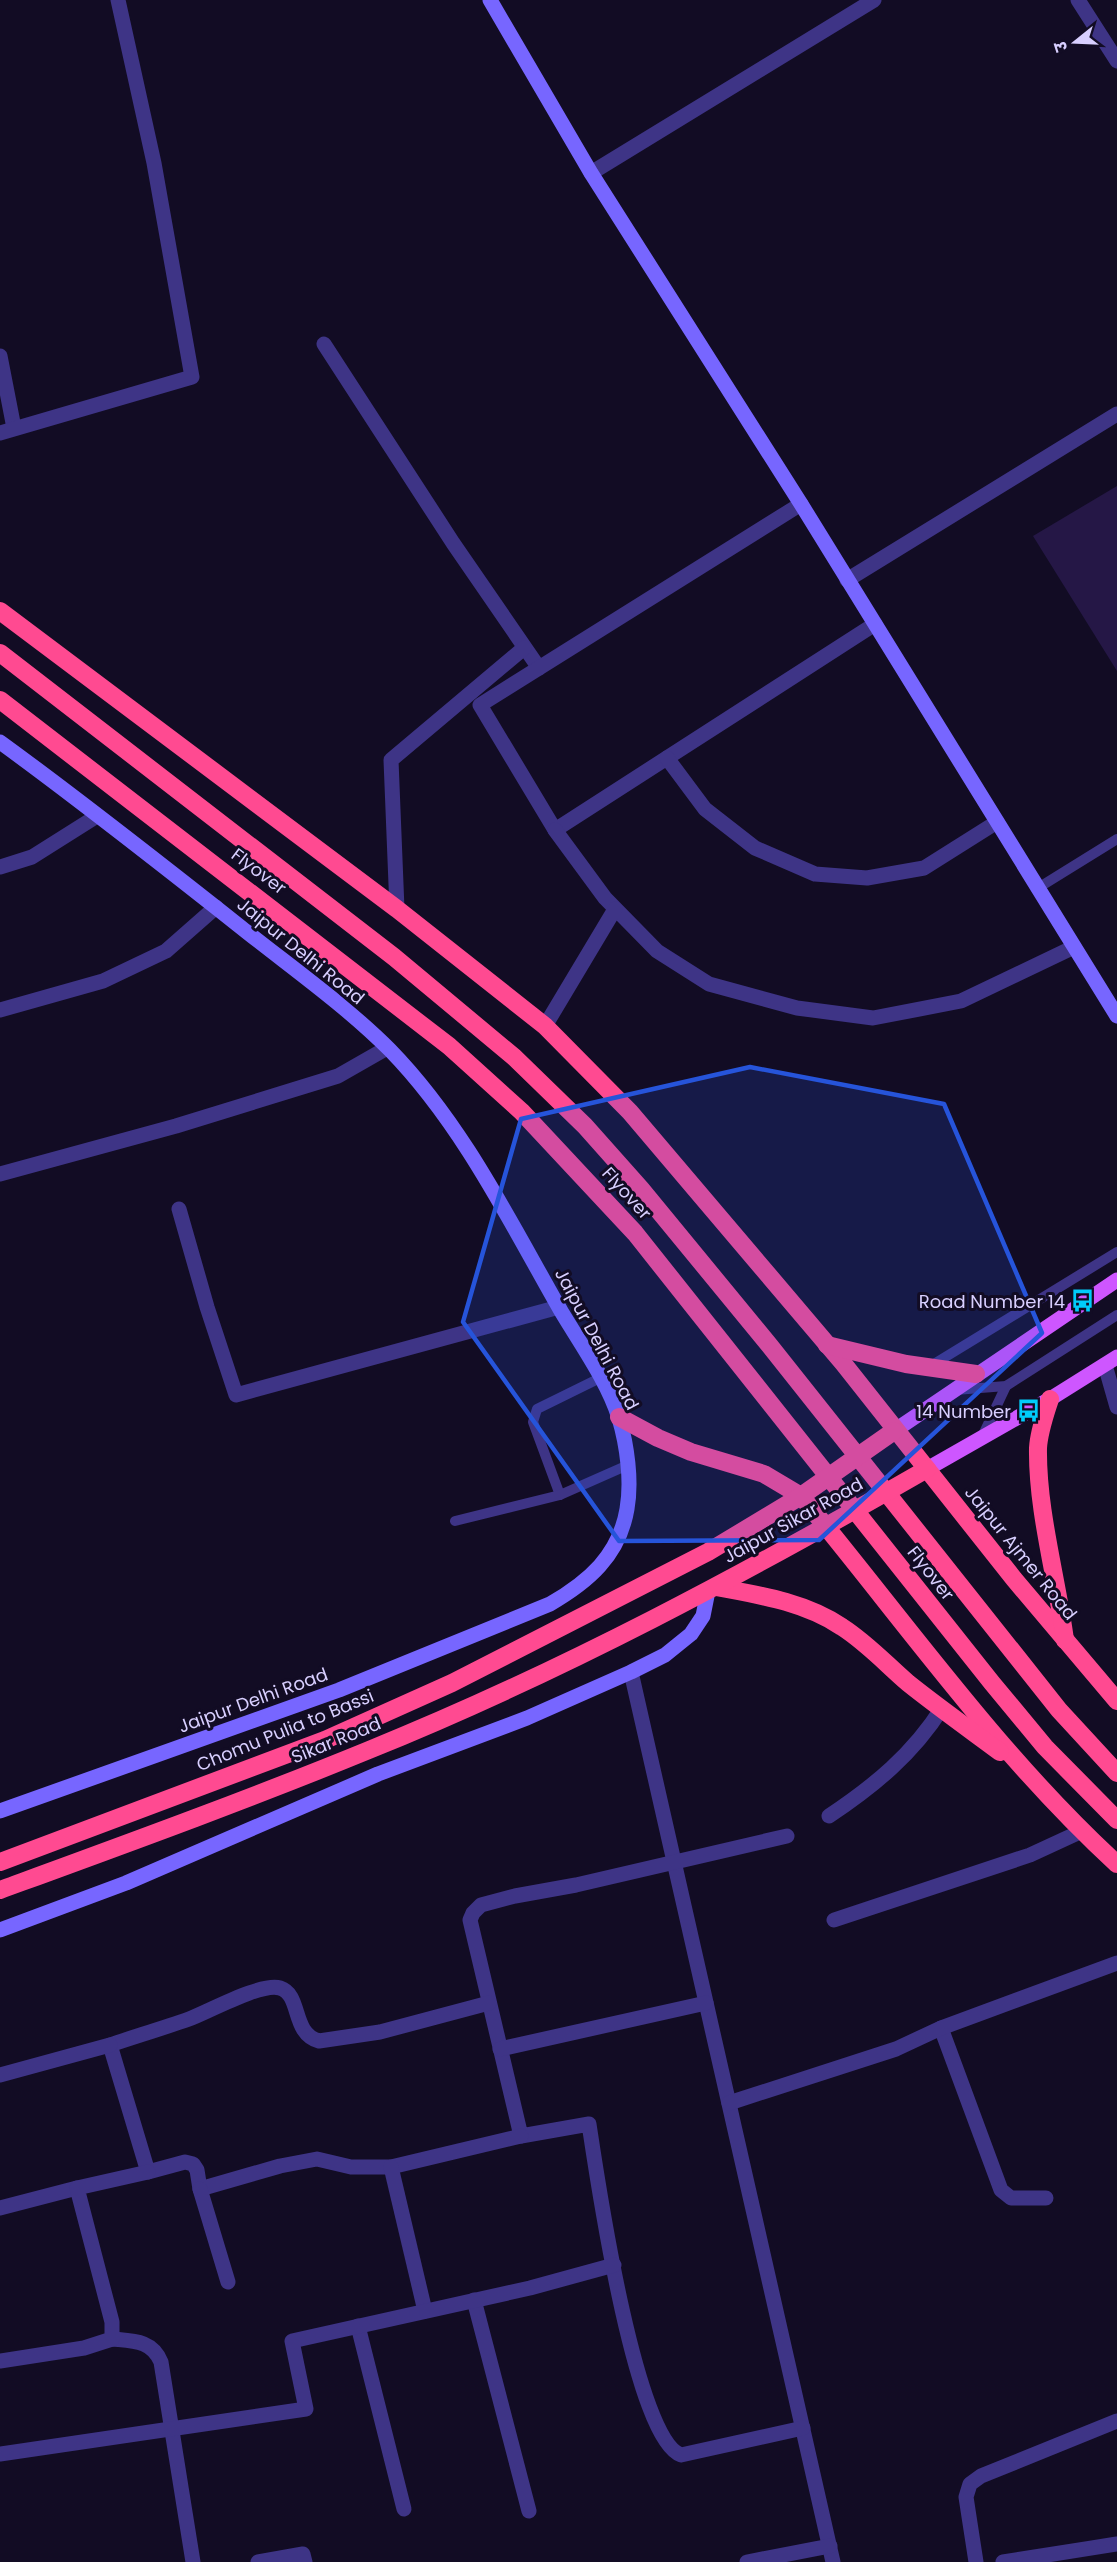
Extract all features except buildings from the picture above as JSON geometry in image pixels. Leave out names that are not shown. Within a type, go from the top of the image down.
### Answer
[{"type":"highway","name":"Jaipur Ajmer Road","points":[[0,611],[397,909],[544,1026],[630,1112],[827,1345],[1065,1641],[1117,1701]]},
{"type":"highway","name":"Flyover","points":[[0,653],[394,957],[514,1057],[585,1126],[641,1189],[771,1346],[1059,1710],[1117,1773]]},
{"type":"highway","name":"Flyover","points":[[0,700],[449,1046],[522,1112],[635,1233],[992,1683],[1045,1747],[1117,1820]]},
{"type":"highway","points":[[827,1345],[906,1365],[976,1374]]},
{"type":"highway","points":[[1050,1399],[1041,1426],[1038,1447],[1040,1477],[1065,1641]]},
{"type":"highway","points":[[619,1417],[658,1438],[691,1452],[764,1474],[801,1496],[1023,1769],[1117,1864]]},
{"type":"highway","name":"Chomu Pulia to Bassi","points":[[0,1862],[325,1740],[452,1683],[578,1621],[708,1552],[801,1496],[894,1431]]},
{"type":"highway","name":"Jaipur Sikar Road","points":[[679,1606],[826,1527],[927,1469]]},
{"type":"highway","points":[[712,1589],[778,1599],[811,1611],[841,1626],[942,1708],[1023,1769]]},
{"type":"highway","name":"Sikar Road","points":[[0,1890],[370,1750],[475,1704],[679,1606]]},
{"type":"main road","points":[[490,0],[591,173],[801,504],[1117,1016]]},
{"type":"main road","name":"Jaipur Delhi Road","points":[[0,741],[316,986],[387,1048],[415,1077],[475,1162],[600,1378],[619,1417],[628,1465],[627,1509],[618,1538],[602,1564],[580,1586],[550,1604],[339,1690],[0,1811]]},
{"type":"main road","points":[[894,1431],[1117,1280]]},
{"type":"main road","points":[[927,1469],[1050,1399],[1111,1361]]},
{"type":"main road","points":[[0,1930],[126,1883],[378,1774],[527,1718],[631,1672],[665,1655],[691,1634],[703,1616],[712,1589]]},
{"type":"street","points":[[0,356],[7,430],[192,377],[154,163],[118,0]]},
{"type":"street","points":[[591,173],[874,0]]},
{"type":"street","points":[[1078,0],[1117,61]]},
{"type":"street","points":[[324,344],[539,668]]},
{"type":"street","points":[[847,580],[1117,414]]},
{"type":"street","points":[[801,504],[480,705],[555,831],[615,909],[657,951],[709,984],[796,1008],[873,1018],[961,1001],[1074,947]]},
{"type":"street","points":[[555,831],[875,624]]},
{"type":"street","points":[[397,909],[391,760],[524,648]]},
{"type":"street","points":[[667,758],[705,809],[755,848],[814,874],[867,878],[924,868],[997,822]]},
{"type":"street","points":[[0,867],[32,857],[97,816]]},
{"type":"street","points":[[0,1010],[103,981],[166,951],[216,907]]},
{"type":"street","points":[[544,1026],[615,909]]},
{"type":"street","points":[[0,1174],[176,1126],[338,1076],[387,1048]]},
{"type":"street","points":[[179,1209],[207,1307],[236,1395],[559,1307]]},
{"type":"street","points":[[1111,1361],[1117,1407]]},
{"type":"street","points":[[631,1672],[833,2562]]},
{"type":"street","points":[[829,1816],[892,1770],[927,1732],[942,1708]]},
{"type":"street","points":[[834,1920],[1030,1855],[1082,1831]]},
{"type":"street","points":[[521,2136],[470,1920],[473,1913],[481,1905],[787,1836]]},
{"type":"street","points":[[729,2103],[896,2049],[941,2028],[1117,1963]]},
{"type":"street","points":[[0,2075],[110,2045],[191,2018],[244,1995],[274,1987],[282,1988],[290,1995],[302,2030],[311,2039],[319,2041],[380,2032],[489,2003]]},
{"type":"street","points":[[500,2049],[706,2002]]},
{"type":"street","points":[[941,2028],[1001,2190],[1011,2198],[1046,2198]]},
{"type":"street","points":[[110,2045],[148,2172]]},
{"type":"street","points":[[200,2188],[280,2166],[317,2159],[351,2168],[391,2168],[521,2136],[589,2124],[633,2360],[664,2438],[674,2452],[681,2455],[803,2428]]},
{"type":"street","points":[[0,2208],[185,2162],[193,2164],[197,2170],[200,2188],[228,2282]]},
{"type":"street","points":[[391,2168],[426,2311]]},
{"type":"street","points":[[77,2188],[112,2322],[112,2339]]},
{"type":"street","points":[[0,2454],[306,2409],[292,2342],[614,2265]]},
{"type":"street","points":[[474,2300],[529,2511]]},
{"type":"street","points":[[358,2326],[404,2509]]},
{"type":"street","points":[[0,2361],[84,2348],[112,2339],[142,2342],[157,2352],[193,2562]]},
{"type":"street","points":[[976,2562],[966,2497],[970,2484],[981,2476],[1117,2421]]},
{"type":"street","points":[[1003,2562],[1117,2544]]},
{"type":"street","points":[[747,2562],[830,2546]]},
{"type":"street","points":[[258,2562],[303,2554],[304,2562]]},
{"type":"lane","points":[[1038,888],[1117,839]]},
{"type":"lane","points":[[929,1367],[1117,1252]]},
{"type":"lane","points":[[952,1390],[1006,1386],[1117,1315]]},
{"type":"lane","points":[[560,1495],[533,1422],[537,1409],[600,1378]]},
{"type":"lane","points":[[981,1438],[1006,1386]]},
{"type":"lane","points":[[455,1521],[560,1495],[628,1465]]},
{"type":"highlighted area","points":[[750,1067],[944,1104],[1042,1333],[819,1540],[619,1541],[463,1322],[521,1119]]},
{"type":"place","name":"Road Number 14","points":[[1083,1301]]},
{"type":"place","name":"14 Number","points":[[1029,1411]]}]
